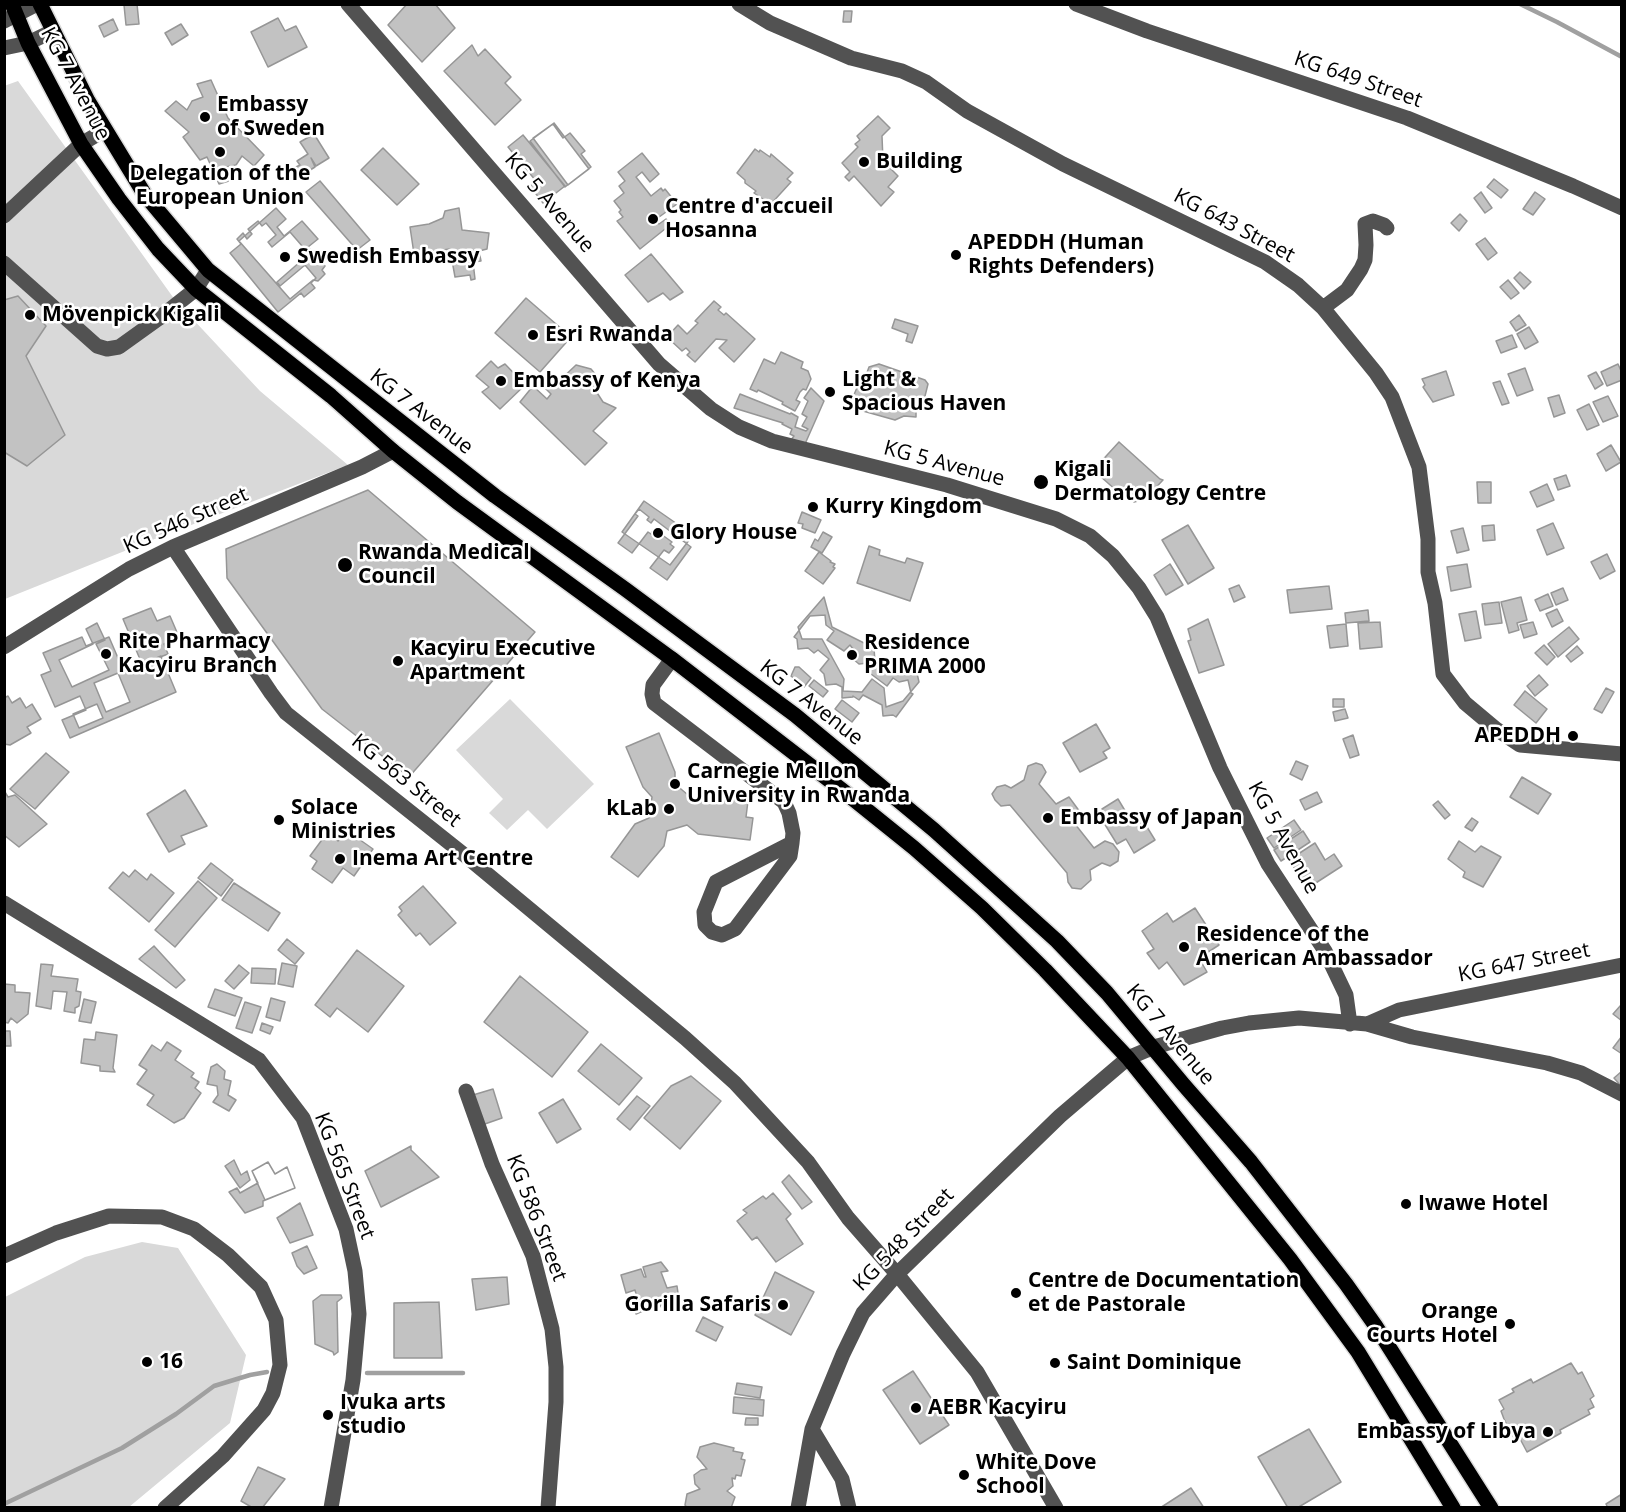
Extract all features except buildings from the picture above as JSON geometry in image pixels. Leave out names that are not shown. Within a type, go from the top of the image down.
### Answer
[{"type":"main road","name":"KG 7 Avenue","points":[[39,4],[88,101],[145,195],[208,270],[495,496],[795,715],[934,830],[1057,941],[1107,993],[1251,1162],[1346,1284],[1375,1325],[1491,1508]]},
{"type":"main road","name":"KG 7 Avenue","points":[[11,13],[81,144],[119,199],[158,249],[196,289],[331,396],[393,451],[457,501],[771,733],[914,848],[1006,932],[1128,1058],[1290,1259],[1358,1352],[1453,1508]]},
{"type":"street","points":[[11,13],[39,4]]},
{"type":"street","name":"KG 5 Avenue","points":[[348,4],[659,364],[711,409],[739,427],[772,441],[947,484],[1056,519],[1090,536],[1113,556],[1139,588],[1157,617],[1225,777],[1269,864],[1325,951],[1346,995],[1350,1024]]},
{"type":"street","name":"KG 643 Street","points":[[739,4],[770,23],[851,58],[902,70],[926,82],[967,111],[1063,164],[1265,262],[1298,285],[1323,308],[1376,373],[1392,397],[1419,467],[1428,539],[1428,572],[1435,603],[1443,674],[1465,703],[1520,746],[1622,753]]},
{"type":"street","name":"KG 649 Street","points":[[1076,4],[1147,31],[1407,118],[1622,208]]},
{"type":"street","points":[[4,48],[28,43],[53,31]]},
{"type":"street","points":[[4,216],[81,144],[105,130]]},
{"type":"street","points":[[1323,308],[1347,290],[1361,269],[1365,260],[1365,224],[1373,221],[1387,228]]},
{"type":"street","points":[[4,263],[97,346],[106,349],[119,347],[196,289],[208,270]]},
{"type":"street","name":"KG 546 Street","points":[[4,647],[129,569],[173,547],[363,467],[393,451]]},
{"type":"street","name":"KG 563 Street","points":[[173,547],[286,713],[462,853],[685,1038],[735,1083],[808,1162],[848,1218],[897,1274]]},
{"type":"street","points":[[672,659],[653,685],[654,703],[784,801],[793,833],[792,843],[790,856],[735,929],[722,935],[712,932],[705,926],[704,912],[716,882],[792,843]]},
{"type":"street","name":"KG 565 Street","points":[[4,903],[259,1060],[303,1118],[346,1229],[355,1271],[359,1314],[353,1380],[331,1508]]},
{"type":"street","name":"KG 647 Street","points":[[1367,1024],[1399,1010],[1622,965]]},
{"type":"street","name":"KG 548 Street","points":[[798,1508],[812,1429],[863,1312],[897,1274],[1060,1116],[1128,1058],[1154,1047],[1249,1023],[1299,1018],[1350,1024]]},
{"type":"street","points":[[1350,1024],[1367,1024],[1412,1037],[1546,1063],[1581,1073],[1622,1094]]},
{"type":"street","name":"KG 586 Street","points":[[466,1091],[492,1164],[533,1256],[552,1329],[556,1367],[556,1402],[548,1508]]},
{"type":"street","points":[[4,1256],[56,1233],[109,1216],[162,1217],[194,1229],[228,1255],[261,1287],[276,1320],[280,1365],[273,1393],[264,1410],[224,1456],[165,1508]]},
{"type":"street","points":[[897,1274],[977,1372],[1056,1508]]},
{"type":"street","points":[[812,1429],[842,1479],[849,1508]]},
{"type":"shaded area","points":[[18,81],[175,300],[260,391],[348,465],[5,599],[4,86]]},
{"type":"shaded area","points":[[510,699],[594,784],[547,829],[528,810],[507,830],[489,813],[503,799],[456,750]]},
{"type":"shaded area","points":[[142,1242],[178,1248],[246,1355],[230,1423],[129,1507],[5,1507],[5,1297],[85,1257]]},
{"type":"waterway","points":[[1520,4],[1622,57]]},
{"type":"waterway","points":[[4,1504],[122,1448],[176,1414],[214,1386],[267,1372]]},
{"type":"waterway","points":[[367,1373],[463,1373]]},
{"type":"place","name":"Embassy of Sweden","points":[[205,117]]},
{"type":"place","name":"Delegation of the European Union","points":[[220,152]]},
{"type":"place","name":"Building","points":[[864,162]]},
{"type":"place","name":"Centre d'accueil Hosanna","points":[[653,219]]},
{"type":"place","name":"APEDDH (Human Rights Defenders)","points":[[956,255]]},
{"type":"place","name":"Swedish Embassy","points":[[285,257]]},
{"type":"place","name":"Mövenpick Kigali","points":[[30,315]]},
{"type":"place","name":"Esri Rwanda","points":[[533,335]]},
{"type":"place","name":"Embassy of Kenya","points":[[501,381]]},
{"type":"place","name":"Light & Spacious Haven","points":[[830,392]]},
{"type":"place","name":"Kigali Dermatology Centre","points":[[1041,482]]},
{"type":"place","name":"Kurry Kingdom","points":[[813,507]]},
{"type":"place","name":"Glory House","points":[[658,533]]},
{"type":"place","name":"Rwanda Medical Council","points":[[345,565]]},
{"type":"place","name":"Rite Pharmacy Kacyiru Branch","points":[[106,654]]},
{"type":"place","name":"Residence PRIMA 2000","points":[[852,655]]},
{"type":"place","name":"Kacyiru Executive Apartment","points":[[398,661]]},
{"type":"place","name":"APEDDH","points":[[1573,736]]},
{"type":"place","name":"Carnegie Mellon University in Rwanda","points":[[675,784]]},
{"type":"place","name":"kLab","points":[[669,809]]},
{"type":"place","name":"Embassy of Japan","points":[[1048,818]]},
{"type":"place","name":"Solace Ministries","points":[[279,820]]},
{"type":"place","name":"Inema Art Centre","points":[[340,859]]},
{"type":"place","name":"Residence of the American Ambassador","points":[[1184,947]]},
{"type":"place","name":"Iwawe Hotel","points":[[1406,1204]]},
{"type":"place","name":"Centre de Documentation et de Pastorale","points":[[1016,1293]]},
{"type":"place","name":"Gorilla Safaris","points":[[783,1305]]},
{"type":"place","name":"Orange Courts Hotel","points":[[1510,1324]]},
{"type":"place","name":"16","points":[[147,1362]]},
{"type":"place","name":"Saint Dominique","points":[[1055,1363]]},
{"type":"place","name":"AEBR Kacyiru","points":[[916,1408]]},
{"type":"place","name":"Ivuka arts studio","points":[[328,1415]]},
{"type":"place","name":"Embassy of Libya","points":[[1548,1432]]},
{"type":"place","name":"White Dove School","points":[[964,1475]]}]
